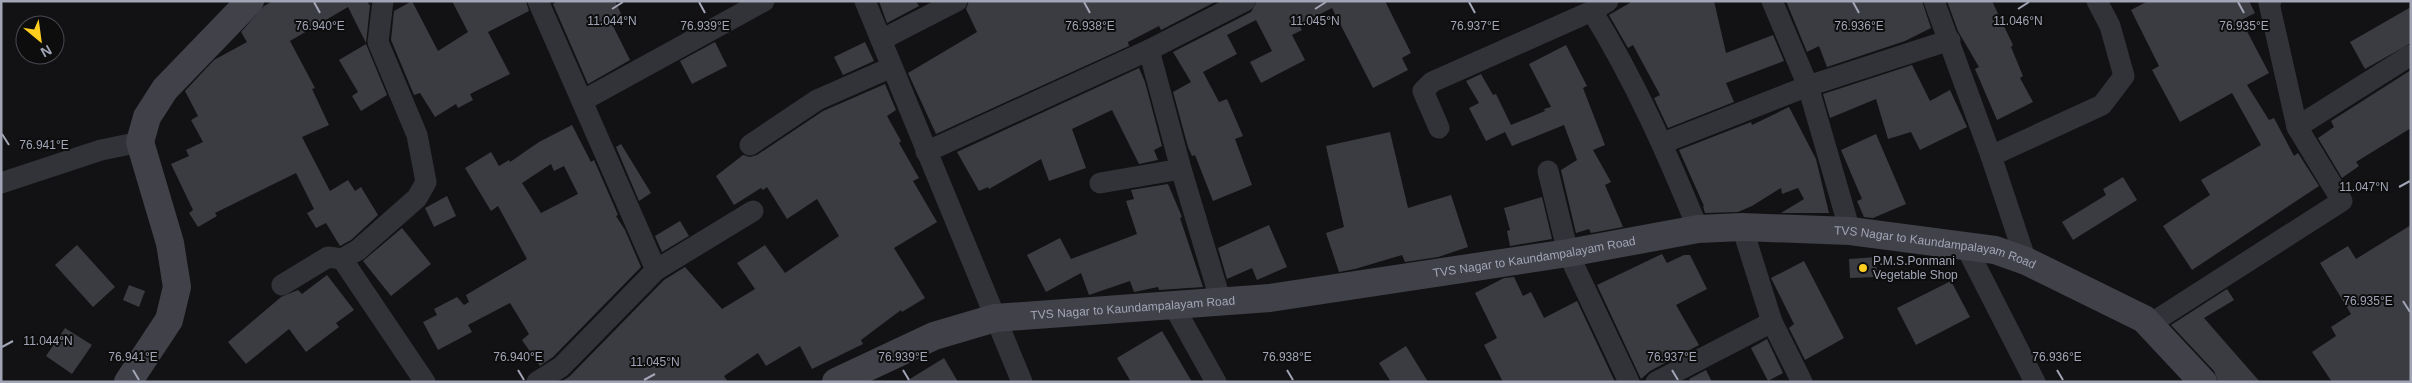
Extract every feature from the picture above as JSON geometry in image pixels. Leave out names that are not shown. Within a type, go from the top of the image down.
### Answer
[{"type":"street","points":[[128,382],[169,320],[177,287],[170,244],[140,142],[146,117],[165,88],[250,1]]},
{"type":"street","points":[[282,285],[328,257],[342,259],[358,250],[417,198],[426,182],[417,135],[378,42],[383,1]]},
{"type":"street","points":[[538,1],[656,270]]},
{"type":"street","points":[[582,101],[764,1]]},
{"type":"street","points":[[865,1],[1022,382]]},
{"type":"street","points":[[881,40],[957,1]]},
{"type":"street","points":[[926,152],[1149,50],[1245,1]]},
{"type":"street","points":[[1772,1],[1808,86],[1850,231]]},
{"type":"street","points":[[1934,1],[1950,40],[2026,261]]},
{"type":"street","points":[[1991,156],[2102,105],[2124,76],[2110,26],[2097,1]]},
{"type":"street","points":[[2150,324],[2342,200],[2297,127],[2269,2],[2271,1]]},
{"type":"street","points":[[1439,128],[1423,91],[1432,82],[1600,6],[1622,58],[1663,143],[1698,229]]},
{"type":"street","points":[[1663,143],[1808,86],[1950,40]]},
{"type":"street","points":[[1149,50],[1181,169],[1221,302]]},
{"type":"street","points":[[2297,127],[2411,55]]},
{"type":"street","points":[[750,145],[817,100],[892,67]]},
{"type":"street","points":[[1,183],[101,150],[140,142]]},
{"type":"street","points":[[1100,183],[1181,169]]},
{"type":"street","points":[[1548,171],[1568,253],[1629,382]]},
{"type":"street","points":[[537,382],[561,367],[656,270],[753,210]]},
{"type":"street","points":[[1742,227],[1772,322],[1802,382]]},
{"type":"street","name":"TVS Nagar to Kaundampalayam Road","points":[[836,382],[934,336],[995,318],[1221,302],[1308,293],[1568,253],[1698,229],[1742,227],[1850,231],[1994,250],[2026,261],[2150,324],[2203,382]]},
{"type":"street","points":[[1965,246],[2035,382]]},
{"type":"street","points":[[342,259],[426,382]]},
{"type":"street","points":[[1173,305],[1216,382]]},
{"type":"street","points":[[1656,382],[1772,322]]},
{"type":"building","points":[[273,1],[367,1],[370,6],[366,43],[348,7],[290,41],[315,88],[312,89],[329,125],[302,137],[330,191],[348,180],[355,191],[361,187],[378,215],[351,240],[340,246],[326,223],[316,228],[307,213],[314,209],[296,173],[215,213],[217,216],[198,227],[189,213],[193,210],[171,164],[189,156],[186,150],[203,142],[191,120],[198,116],[185,91],[214,60],[247,42],[241,32],[264,6]]},
{"type":"building","points":[[412,1],[438,51],[468,32],[452,1],[526,1],[529,11],[488,32],[510,74],[470,94],[473,100],[458,108],[456,104],[435,117],[420,93],[414,95],[391,40],[394,11]]},
{"type":"building","points":[[557,1],[615,1],[624,20],[613,26],[630,60],[588,84],[553,4]]},
{"type":"building","points":[[879,1],[916,1],[919,6],[887,23]]},
{"type":"building","points":[[969,1],[1217,1],[1161,30],[1159,26],[1128,42],[1129,46],[936,134],[908,73],[977,32],[966,9]]},
{"type":"building","points":[[1257,1],[1385,1],[1411,53],[1402,58],[1408,70],[1373,88],[1332,8],[1299,25],[1302,30],[1292,35],[1305,60],[1261,83],[1250,62],[1272,51],[1256,20],[1227,35],[1237,54],[1203,72],[1219,102],[1227,99],[1243,136],[1235,139],[1252,185],[1213,201],[1195,155],[1192,156],[1188,147],[1173,92],[1191,82],[1173,52],[1251,12]]},
{"type":"building","points":[[1633,1],[1714,1],[1726,53],[1773,35],[1784,61],[1726,83],[1734,102],[1668,128],[1654,98],[1660,95],[1633,45],[1628,48],[1609,15]]},
{"type":"building","points":[[1786,1],[1922,1],[1931,28],[1905,41],[1827,67],[1819,46],[1807,52]]},
{"type":"building","points":[[1947,1],[1992,1],[2013,45],[2011,47],[2023,76],[2020,78],[2033,102],[1997,120],[1975,69],[1979,67],[1958,31]]},
{"type":"building","points":[[2148,1],[2249,1],[2255,13],[2241,20],[2269,73],[2247,85],[2269,120],[2274,118],[2294,156],[2298,153],[2319,186],[2192,270],[2163,226],[2210,195],[2201,180],[2261,145],[2232,93],[2180,122],[2152,70],[2159,66],[2131,10]]},
{"type":"building","points":[[2411,7],[2411,43],[2365,69],[2350,42]]},
{"type":"building","points":[[715,42],[727,66],[692,84],[680,61]]},
{"type":"building","points":[[865,42],[874,61],[843,75],[834,57]]},
{"type":"building","points":[[366,44],[387,95],[361,111],[352,96],[358,92],[339,60]]},
{"type":"building","points":[[1566,45],[1587,86],[1583,88],[1605,145],[1593,150],[1611,182],[1605,185],[1623,227],[1591,233],[1589,229],[1576,233],[1561,170],[1577,160],[1564,125],[1512,146],[1505,132],[1486,141],[1469,108],[1479,103],[1466,81],[1481,74],[1493,95],[1496,94],[1511,125],[1545,111],[1544,109],[1551,107],[1529,64]]},
{"type":"building","points":[[1912,65],[1930,101],[1950,90],[1967,127],[1920,150],[1911,132],[1888,139],[1876,99],[1830,118],[1823,94]]},
{"type":"building","points":[[1139,68],[1145,82],[1162,146],[1154,150],[1158,160],[1139,164],[1112,110],[1072,129],[1086,168],[1049,181],[1041,159],[989,189],[988,187],[979,191],[957,152]]},
{"type":"building","points":[[2411,70],[2411,128],[2356,162],[2359,166],[2342,178],[2318,138],[2334,127],[2331,121]]},
{"type":"building","points":[[885,84],[896,110],[887,116],[901,141],[899,143],[919,178],[913,181],[937,222],[894,248],[925,298],[902,312],[901,310],[861,340],[863,344],[812,369],[800,346],[766,366],[758,353],[724,376],[728,382],[561,382],[570,376],[664,280],[685,267],[722,309],[755,289],[737,263],[765,245],[785,273],[839,236],[817,199],[787,219],[767,187],[763,190],[761,188],[734,205],[716,176],[743,155],[750,157],[757,155],[823,111]]},
{"type":"building","points":[[1789,107],[1816,159],[1829,213],[1781,213],[1804,199],[1798,188],[1782,194],[1781,188],[1752,206],[1738,212],[1705,213],[1704,206],[1679,150],[1751,122],[1752,125]]},
{"type":"building","points":[[572,125],[591,162],[594,160],[618,215],[616,216],[625,230],[641,267],[553,357],[540,366],[522,340],[529,334],[510,303],[468,325],[472,332],[438,350],[423,322],[437,315],[434,309],[457,297],[464,305],[469,302],[466,295],[527,259],[498,206],[491,211],[465,168],[491,152],[499,166],[509,160],[510,162],[539,142]],"holes":[[[551,164],[554,171],[564,166],[578,194],[541,213],[522,183]]]},
{"type":"building","points":[[1390,132],[1408,208],[1451,195],[1468,247],[1438,257],[1405,262],[1402,255],[1339,272],[1326,233],[1344,227],[1326,146]]},
{"type":"building","points":[[1876,134],[1906,204],[1873,218],[1864,217],[1857,201],[1862,199],[1841,150]]},
{"type":"building","points":[[621,144],[651,193],[639,201],[616,147]]},
{"type":"building","points":[[2123,177],[2137,200],[2073,240],[2062,222],[2106,195],[2103,189]]},
{"type":"building","points":[[1168,184],[1182,217],[1180,218],[1203,287],[1159,290],[1158,287],[1134,292],[1130,281],[1089,295],[1081,273],[1046,292],[1027,255],[1060,238],[1071,259],[1137,234],[1126,201],[1134,199],[1131,190]]},
{"type":"building","points":[[447,196],[456,216],[434,227],[425,208]]},
{"type":"building","points":[[1542,197],[1552,239],[1510,246],[1507,231],[1510,230],[1504,208]]},
{"type":"building","points":[[680,221],[689,236],[662,252],[655,236]]},
{"type":"building","points":[[1269,225],[1287,267],[1257,280],[1252,268],[1227,279],[1218,248]]},
{"type":"building","points":[[2411,225],[2411,382],[2332,382],[2312,352],[2336,336],[2331,327],[2351,314],[2320,263],[2348,246],[2356,259]]},
{"type":"building","points":[[402,228],[431,264],[391,296],[363,261]]},
{"type":"building","points":[[77,245],[115,287],[93,307],[55,265]]},
{"type":"building","points":[[1662,254],[1667,263],[1684,255],[1690,255],[1707,289],[1676,305],[1699,345],[1650,371],[1641,379],[1597,285]]},
{"type":"building","name":"P.M.S.Ponmani Vegetable Shop","points":[[1876,257],[1877,277],[1850,278],[1849,259]]},
{"type":"building","points":[[1804,261],[1844,338],[1805,360],[1789,328],[1794,324],[1771,278]]},
{"type":"building","points":[[327,275],[354,310],[336,323],[339,327],[306,352],[289,329],[246,364],[228,342],[281,297],[298,290],[302,294]]},
{"type":"building","points":[[1514,277],[1523,296],[1531,292],[1544,318],[1577,301],[1615,382],[1503,382],[1484,345],[1497,338],[1475,293],[1504,278]]},
{"type":"building","points":[[1951,281],[1970,317],[1916,345],[1897,308]]},
{"type":"building","points":[[129,285],[145,291],[139,307],[123,300]]},
{"type":"building","points":[[2227,289],[2234,300],[2204,318],[2260,382],[2218,382],[2214,371],[2171,325]]},
{"type":"building","points":[[65,328],[92,345],[72,374],[46,356]]},
{"type":"building","points":[[1162,331],[1192,382],[1131,382],[1117,358]]},
{"type":"building","points":[[1767,339],[1783,373],[1768,381],[1751,348]]},
{"type":"building","points":[[1406,346],[1428,382],[1391,382],[1379,363]]},
{"type":"building","points":[[944,358],[958,382],[905,382]]},
{"type":"building","points":[[1706,370],[1712,382],[1691,382],[1689,379]]},
{"type":"place","name":"P.M.S.Ponmani Vegetable Shop","points":[[1863,268]]}]
